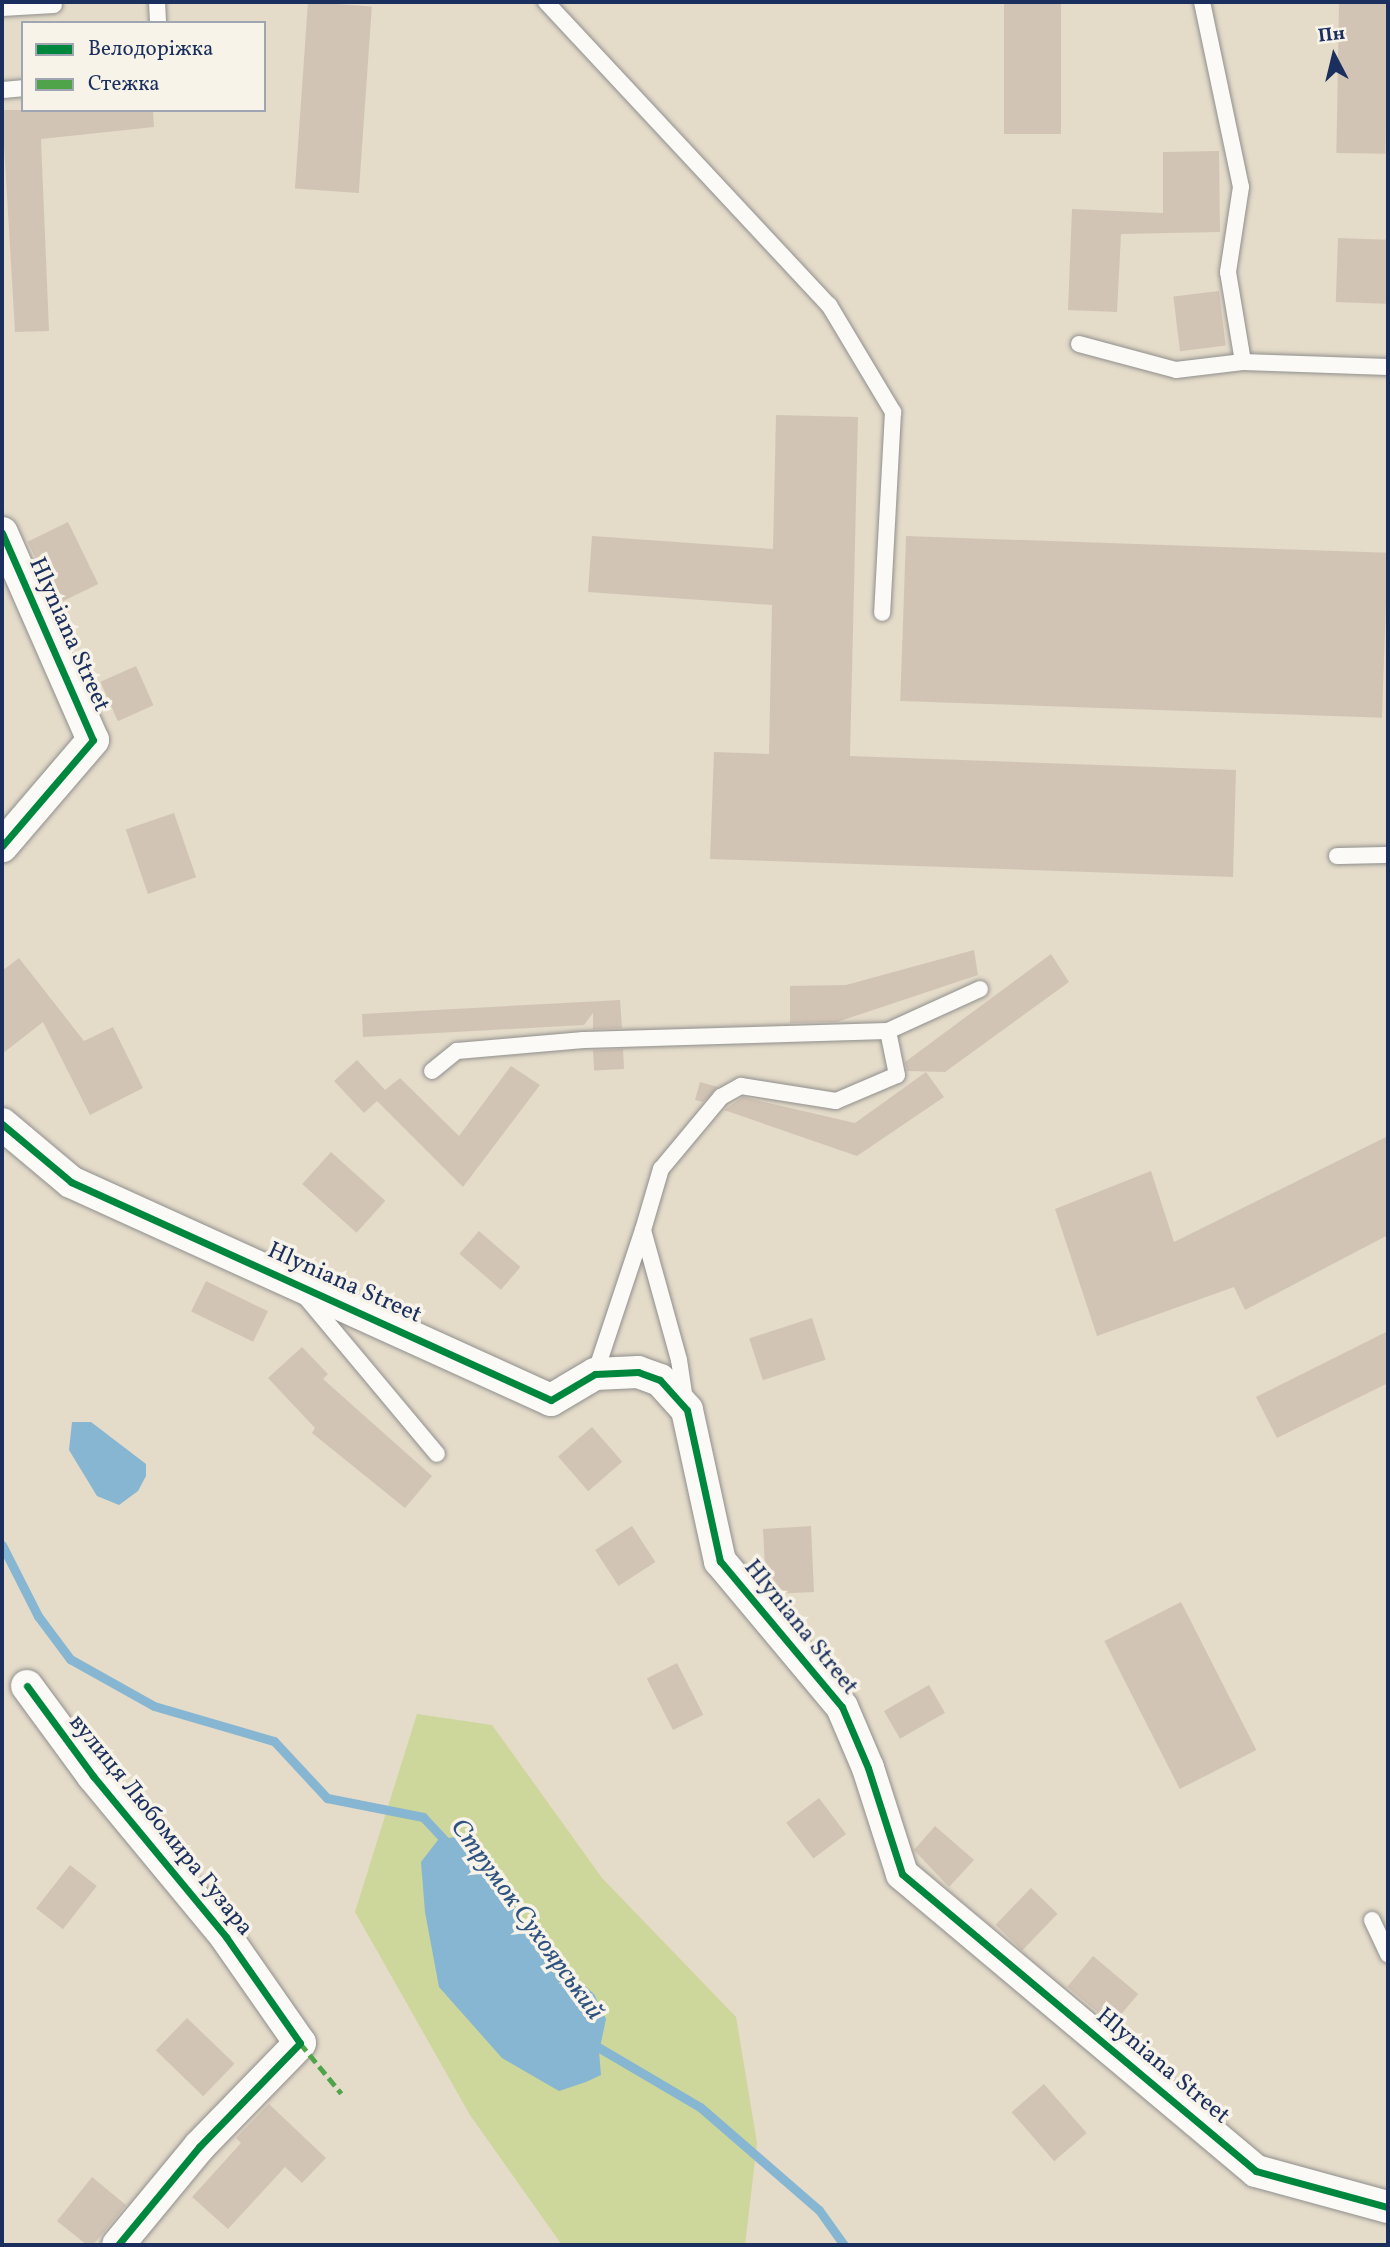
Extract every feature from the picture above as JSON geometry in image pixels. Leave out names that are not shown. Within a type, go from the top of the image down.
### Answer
[{"type":"street","name":"Hlyniana Street","points":[[2,533],[93,740],[2,846]]},
{"type":"street","name":"Hlyniana Street","points":[[2,1124],[71,1182],[551,1400],[595,1374],[638,1372],[660,1380],[687,1410],[720,1562],[842,1707],[868,1768],[902,1874],[1256,2171],[1388,2207]]},
{"type":"street","name":"вулиця Любомира Гузара","points":[[27,1686],[93,1776],[226,1937],[300,2043],[199,2147],[118,2245]]},
{"type":"lane","points":[[157,2],[158,21]]},
{"type":"lane","points":[[547,2],[829,305],[893,412],[882,613]]},
{"type":"lane","points":[[1202,2],[1241,187],[1228,272],[1243,362]]},
{"type":"lane","points":[[2,8],[54,5]]},
{"type":"lane","points":[[2,90],[21,88]]},
{"type":"lane","points":[[1079,344],[1176,370],[1243,362],[1388,367]]},
{"type":"lane","points":[[1337,856],[1388,855]]},
{"type":"lane","points":[[432,1071],[457,1051],[584,1040],[888,1031],[980,989]]},
{"type":"lane","points":[[595,1374],[661,1169],[721,1097],[741,1086],[836,1101],[897,1075],[888,1031]]},
{"type":"lane","points":[[643,1230],[679,1360],[687,1410]]},
{"type":"lane","points":[[294,1282],[437,1454]]},
{"type":"lane","points":[[1372,1920],[1388,1954]]},
{"type":"green space","points":[[417,1714],[492,1725],[602,1878],[736,2017],[757,2143],[745,2245],[562,2245],[470,2115],[355,1912]]},
{"type":"water","points":[[72,1422],[91,1422],[146,1464],[146,1476],[138,1491],[119,1505],[97,1496],[69,1450]]},
{"type":"water","points":[[460,1836],[512,1901],[533,1940],[594,1994],[606,2019],[599,2052],[601,2075],[559,2091],[502,2058],[439,1987],[425,1912],[421,1862],[438,1840]]},
{"type":"building","points":[[308,2],[372,6],[359,193],[295,189]]},
{"type":"building","points":[[1004,2],[1061,2],[1061,134],[1004,134]]},
{"type":"building","points":[[1339,2],[1388,3],[1385,154],[1336,153]]},
{"type":"building","points":[[2,110],[153,112],[154,127],[41,139],[49,331],[15,332]]},
{"type":"building","points":[[1219,151],[1220,232],[1121,234],[1117,312],[1068,310],[1072,209],[1163,213],[1163,152]]},
{"type":"building","points":[[1338,238],[1388,240],[1386,304],[1336,302]]},
{"type":"building","points":[[1219,291],[1226,346],[1180,351],[1173,297]]},
{"type":"building","points":[[776,415],[858,417],[850,756],[1236,770],[1233,877],[710,859],[714,752],[769,754],[772,605],[588,592],[592,536],[773,549]]},
{"type":"building","points":[[68,522],[98,584],[58,604],[28,542]]},
{"type":"building","points":[[906,536],[1388,553],[1382,718],[900,701]]},
{"type":"building","points":[[136,666],[153,705],[118,721],[100,682]]},
{"type":"building","points":[[174,813],[196,877],[148,894],[126,830]]},
{"type":"building","points":[[974,950],[978,975],[837,1022],[790,1023],[790,986],[846,985]]},
{"type":"building","points":[[1051,954],[1069,982],[945,1072],[907,1071],[905,1062]]},
{"type":"building","points":[[19,958],[84,1041],[113,1027],[143,1088],[90,1115],[43,1022],[2,1054],[2,971]]},
{"type":"building","points":[[620,1000],[622,1028],[593,1029],[593,1013],[584,1025],[363,1037],[362,1014]]},
{"type":"building","points":[[623,1049],[624,1069],[594,1071],[593,1051]]},
{"type":"building","points":[[357,1060],[385,1090],[400,1078],[459,1136],[511,1066],[540,1085],[463,1187],[377,1101],[364,1113],[334,1081]]},
{"type":"building","points":[[926,1072],[944,1097],[857,1156],[724,1110],[743,1097],[855,1123]]},
{"type":"building","points":[[700,1082],[718,1087],[703,1102],[695,1100]]},
{"type":"building","points":[[1388,1136],[1388,1235],[1245,1310],[1234,1287],[1097,1336],[1055,1209],[1151,1171],[1174,1242]]},
{"type":"building","points":[[331,1152],[385,1201],[356,1233],[302,1184]]},
{"type":"building","points":[[479,1231],[521,1267],[501,1290],[459,1254]]},
{"type":"building","points":[[206,1281],[268,1311],[253,1342],[191,1312]]},
{"type":"building","points":[[812,1318],[826,1360],[763,1380],[749,1338]]},
{"type":"building","points":[[1388,1331],[1388,1383],[1277,1438],[1256,1397]]},
{"type":"building","points":[[302,1347],[328,1374],[323,1379],[432,1476],[405,1508],[312,1433],[315,1428],[268,1378]]},
{"type":"building","points":[[592,1427],[622,1462],[588,1491],[558,1457]]},
{"type":"building","points":[[632,1526],[655,1562],[619,1586],[595,1550]]},
{"type":"building","points":[[811,1526],[814,1592],[772,1594],[766,1588],[763,1529]]},
{"type":"building","points":[[1181,1602],[1256,1750],[1180,1789],[1104,1641]]},
{"type":"building","points":[[677,1663],[703,1715],[673,1730],[647,1678]]},
{"type":"building","points":[[929,1685],[945,1713],[900,1739],[884,1711]]},
{"type":"building","points":[[819,1798],[846,1834],[813,1859],[786,1823]]},
{"type":"building","points":[[935,1826],[974,1860],[949,1887],[914,1850]]},
{"type":"building","points":[[70,1865],[97,1886],[63,1929],[36,1908]]},
{"type":"building","points":[[1031,1888],[1058,1914],[1022,1950],[996,1925]]},
{"type":"building","points":[[1093,1956],[1138,1994],[1112,2025],[1067,1987]]},
{"type":"building","points":[[187,2018],[234,2064],[203,2096],[156,2050]]},
{"type":"building","points":[[1044,2084],[1087,2133],[1054,2161],[1012,2112]]},
{"type":"building","points":[[269,2104],[326,2158],[302,2183],[285,2167],[228,2229],[192,2197],[241,2143],[236,2138]]},
{"type":"building","points":[[92,2177],[126,2205],[93,2245],[87,2245],[57,2221]]},
{"type":"waterway","name":"Струмок Сухоярський","points":[[2,1545],[38,1616],[70,1659],[154,1706],[274,1741],[327,1798],[423,1817],[451,1847]]},
{"type":"waterway","name":"Струмок Сухоярський","points":[[591,2043],[700,2107],[819,2210],[844,2245]]},
{"type":"marked path","points":[[300,2043],[341,2093]]},
{"type":"cycle path","points":[[2,533],[93,740],[2,846]]},
{"type":"cycle path","points":[[2,1124],[71,1182],[551,1400],[595,1374],[638,1372],[660,1380],[687,1410],[720,1561],[842,1707],[868,1768],[902,1874],[1256,2171],[1388,2207]]},
{"type":"cycle path","points":[[27,1686],[93,1776],[226,1937],[300,2043],[199,2147],[118,2245]]}]
